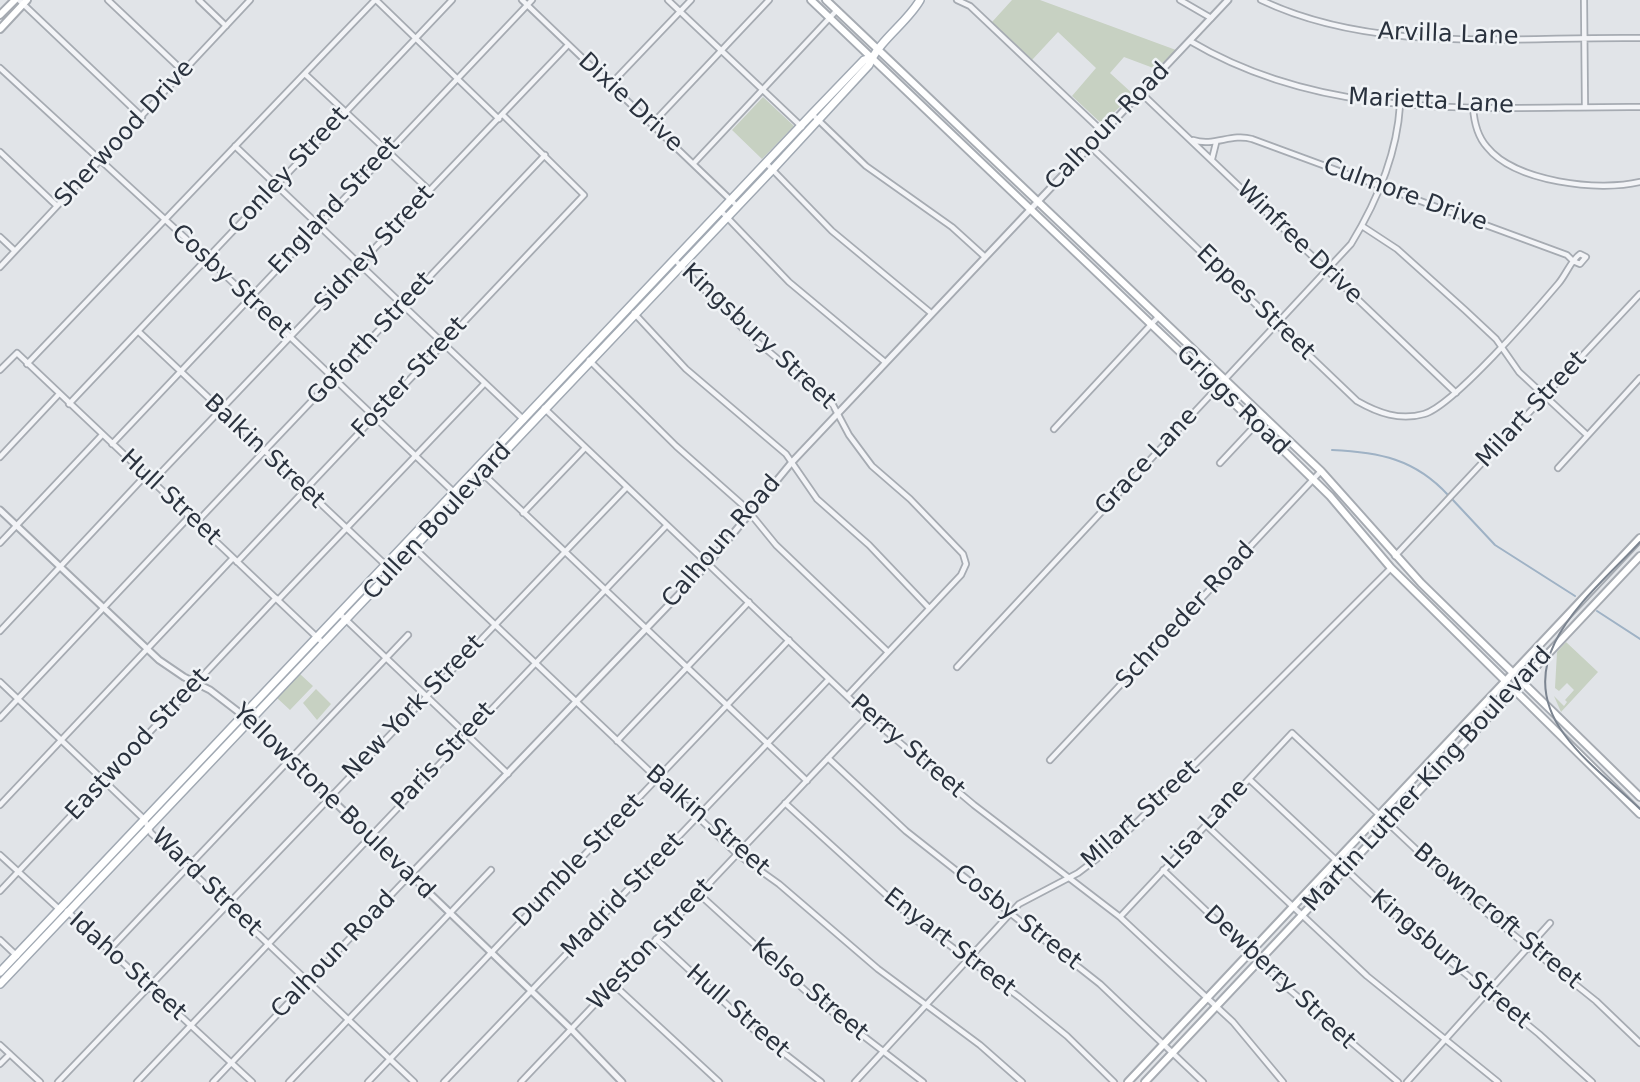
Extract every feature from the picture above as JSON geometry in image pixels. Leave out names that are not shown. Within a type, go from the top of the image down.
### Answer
[{"type":"main road","name":"Griggs Road","points":[[811,0],[977,155],[1313,479],[1391,568],[1640,814]]},
{"type":"main road","name":"Griggs Road","points":[[826,0],[1321,471],[1395,556],[1640,797]]},
{"type":"main road","name":"Cullen Boulevard","points":[[734,203],[773,169],[864,60],[873,57],[920,0]]},
{"type":"main road","points":[[0,15],[21,1]]},
{"type":"main road","points":[[0,29],[21,1]]},
{"type":"main road","points":[[928,109],[935,103]]},
{"type":"main road","name":"Cullen Boulevard","points":[[410,545],[453,492],[538,402],[632,311],[734,203],[766,163],[804,129]]},
{"type":"main road","points":[[977,155],[983,148]]},
{"type":"main road","points":[[1091,265],[1098,257]]},
{"type":"main road","name":"Cullen Boulevard","points":[[0,972],[70,912],[144,819],[250,720],[388,568],[460,498],[590,361],[632,311]]},
{"type":"main road","name":"Martin Luther King Boulevard","points":[[1128,1082],[1640,538]]},
{"type":"main road","name":"Martin Luther King Boulevard","points":[[1145,1082],[1640,556]]},
{"type":"main road","points":[[1454,631],[1462,623]]},
{"type":"main road","name":"Cullen Boulevard","points":[[0,984],[61,909],[148,828],[243,715],[321,640]]},
{"type":"main road","points":[[1457,731],[1467,741]]},
{"type":"main road","points":[[1422,770],[1431,778]]},
{"type":"street","points":[[108,0],[184,72]]},
{"type":"street","points":[[199,0],[226,26]]},
{"type":"street","name":"Sherwood Drive","points":[[0,267],[250,0]]},
{"type":"street","points":[[27,364],[375,0],[457,79],[545,155]]},
{"type":"street","name":"Conley Street","points":[[69,404],[452,0]]},
{"type":"street","name":"Dixie Drive","points":[[522,0],[734,203]]},
{"type":"street","name":"England Street","points":[[112,444],[532,0]]},
{"type":"street","points":[[668,0],[804,129]]},
{"type":"street","points":[[611,85],[691,0]]},
{"type":"street","points":[[652,124],[769,0]]},
{"type":"street","points":[[957,0],[970,6],[1103,132]]},
{"type":"street","points":[[1180,0],[1211,19]]},
{"type":"street","name":"Calhoun Road","points":[[213,1082],[708,564],[792,462],[1228,0]]},
{"type":"street","name":"Arvilla Lane","points":[[1261,0],[1329,25],[1392,37],[1640,38]]},
{"type":"street","points":[[1584,0],[1585,107]]},
{"type":"street","points":[[21,1],[142,117]]},
{"type":"street","points":[[694,163],[837,10]]},
{"type":"street","name":"Marietta Lane","points":[[1190,41],[1250,72],[1297,88],[1352,100],[1400,105],[1473,107],[1640,107]]},
{"type":"street","name":"Sidney Street","points":[[152,482],[222,412],[568,45]]},
{"type":"street","name":"Cosby Street","points":[[0,68],[207,258],[460,498]]},
{"type":"street","points":[[305,74],[430,191]]},
{"type":"street","name":"Winfree Drive","points":[[1141,93],[1456,393]]},
{"type":"street","name":"Grace Lane","points":[[957,667],[1216,386],[1328,272],[1362,226],[1380,185],[1395,142],[1400,105]]},
{"type":"street","points":[[1473,107],[1481,140],[1502,160],[1570,185],[1614,187],[1640,182]]},
{"type":"street","points":[[815,117],[866,166],[953,227],[984,256]]},
{"type":"street","name":"Culmore Drive","points":[[1190,139],[1216,143],[1233,137],[1248,138],[1567,254],[1573,261]]},
{"type":"street","points":[[1212,160],[1216,143]]},
{"type":"street","points":[[235,146],[530,425]]},
{"type":"street","name":"Eppes Street","points":[[1090,146],[1357,401],[1383,414],[1409,417],[1438,408],[1456,393]]},
{"type":"street","points":[[0,152],[57,206]]},
{"type":"street","name":"Foster Street","points":[[0,805],[146,648],[305,490],[584,195],[545,155]]},
{"type":"street","name":"Goforth Street","points":[[196,523],[545,155]]},
{"type":"street","points":[[766,163],[848,245],[931,313]]},
{"type":"street","points":[[724,214],[789,282],[885,362]]},
{"type":"street","points":[[1362,226],[1412,262],[1500,346],[1519,372],[1587,435]]},
{"type":"street","points":[[0,237],[15,251]]},
{"type":"street","points":[[1456,393],[1570,271],[1573,261],[1580,254],[1586,257]]},
{"type":"street","name":"Kingsbury Street","points":[[678,263],[749,335],[839,412],[849,435],[872,466],[951,538],[963,554],[966,564],[961,575],[929,608]]},
{"type":"street","name":"Milart Street","points":[[1395,556],[1640,294]]},
{"type":"street","points":[[632,311],[686,369],[764,433],[792,462],[817,499],[869,545],[929,608],[847,696]]},
{"type":"street","points":[[1054,429],[1159,316]]},
{"type":"street","name":"Balkin Street","points":[[139,332],[388,568]]},
{"type":"street","name":"Hull Street","points":[[0,370],[17,353],[321,640]]},
{"type":"street","points":[[584,355],[749,512],[776,545],[888,653]]},
{"type":"street","points":[[1558,468],[1640,378]]},
{"type":"street","name":"Eastwood Street","points":[[0,891],[485,383]]},
{"type":"street","points":[[0,457],[59,394]]},
{"type":"street","name":"Perry Street","points":[[538,402],[868,716],[974,805],[1119,917],[1217,1006],[1256,1047],[1283,1082]]},
{"type":"street","points":[[1220,463],[1264,416]]},
{"type":"street","points":[[0,543],[102,435]]},
{"type":"street","points":[[523,513],[585,448]]},
{"type":"street","points":[[476,468],[807,781]]},
{"type":"street","name":"Schroeder Road","points":[[1050,760],[1321,471]]},
{"type":"street","points":[[0,631],[145,475]]},
{"type":"street","name":"New York Street","points":[[58,1082],[627,487]]},
{"type":"street","name":"Yellowstone Boulevard","points":[[0,510],[146,648],[173,670],[197,683],[250,720],[328,798],[532,991],[622,1082]]},
{"type":"street","points":[[0,718],[189,517]]},
{"type":"street","name":"Paris Street","points":[[137,1082],[466,733],[667,525]]},
{"type":"street","name":"Balkin Street","points":[[410,545],[737,854],[779,884],[826,927],[1023,1082]]},
{"type":"street","name":"Milart Street","points":[[855,1082],[1012,912],[1025,900],[1093,863],[1131,830],[1391,568]]},
{"type":"street","points":[[617,741],[749,602]]},
{"type":"street","points":[[343,617],[508,774]]},
{"type":"street","points":[[110,949],[408,635]]},
{"type":"street","name":"Dumble Street","points":[[368,1082],[789,640]]},
{"type":"street","name":"Madrid Street","points":[[444,1082],[829,678]]},
{"type":"street","name":"Ward Street","points":[[0,682],[144,819],[148,828],[187,867],[414,1082]]},
{"type":"street","name":"Weston Street","points":[[524,1081],[868,716]]},
{"type":"street","name":"Lisa Lane","points":[[1119,917],[1292,733]]},
{"type":"street","name":"Browncroft Street","points":[[1292,733],[1469,899],[1596,1001],[1640,1042]]},
{"type":"street","name":"Cosby Street","points":[[828,758],[906,831],[1100,984],[1203,1082]]},
{"type":"street","name":"Kingsbury Street","points":[[1249,779],[1345,870],[1448,961],[1592,1082]]},
{"type":"street","name":"Enyart Street","points":[[785,803],[905,912],[970,959],[1067,1036],[1114,1082]]},
{"type":"street","points":[[1206,825],[1367,976],[1498,1082]]},
{"type":"street","name":"Idaho Street","points":[[0,855],[61,909],[70,912],[252,1082]]},
{"type":"street","points":[[289,1082],[491,870]]},
{"type":"street","name":"Dewberry Street","points":[[1163,870],[1352,1046],[1398,1082]]},
{"type":"street","name":"Kelso Street","points":[[699,894],[776,967],[923,1082]]},
{"type":"street","points":[[1407,1082],[1550,923]]},
{"type":"street","name":"Hull Street","points":[[656,939],[753,1029],[821,1082]]},
{"type":"street","points":[[0,940],[19,958]]},
{"type":"street","points":[[613,984],[719,1082]]},
{"type":"street","points":[[0,1045],[40,1082]]},
{"type":"street","points":[[0,1063],[9,1054]]},
{"type":"green space","points":[[1012,0],[1040,0],[1176,50],[1156,69],[1124,57],[1110,73],[1133,94],[1102,124],[1072,96],[1096,68],[1058,32],[1032,60],[992,22]]},
{"type":"green space","points":[[763,97],[794,126],[762,159],[732,130]]},
{"type":"green space","points":[[1566,642],[1598,672],[1561,712],[1554,696],[1564,706],[1567,702],[1565,700],[1574,690],[1567,683],[1559,691],[1555,688],[1557,652]]},
{"type":"green space","points":[[300,674],[313,686],[290,710],[277,698]]},
{"type":"green space","points":[[316,689],[331,704],[317,720],[303,703]]},
{"type":"waterway","points":[[1332,450],[1381,456],[1409,465],[1423,473],[1448,495]]},
{"type":"waterway","points":[[1452,499],[1495,545],[1575,596]]},
{"type":"waterway","points":[[1597,611],[1640,639]]},
{"type":"tram line","points":[[1640,542],[1580,605],[1563,629],[1550,653],[1545,679],[1549,706],[1564,734],[1590,764],[1640,809]]}]
